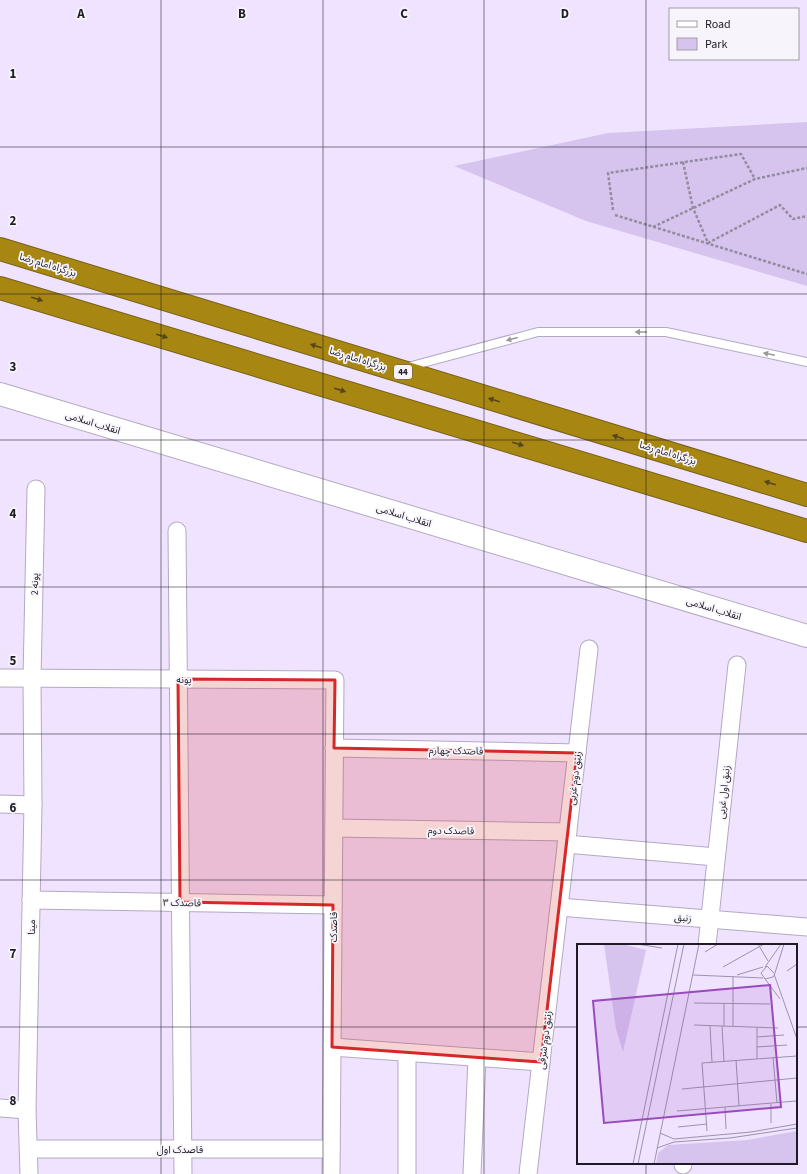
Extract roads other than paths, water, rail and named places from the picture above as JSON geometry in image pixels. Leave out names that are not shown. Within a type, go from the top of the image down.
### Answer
[{"type":"highway","name":"بزرگراه امام رضا","points":[[0,249],[807,495]]},
{"type":"highway","points":[[0,288],[807,531]]},
{"type":"street","name":"انقلاب اسلامی","points":[[0,394],[807,636]]},
{"type":"street","name":"پونه 2","points":[[32,679],[36,489]]},
{"type":"street","points":[[177,531],[183,1174]]},
{"type":"street","name":"زنبق دوم غربی","points":[[559,907],[589,649]]},
{"type":"street","name":"زنبق اول غربی","points":[[707,944],[737,665]]},
{"type":"street","name":"پونه","points":[[0,678],[335,680]]},
{"type":"street","name":"مینا","points":[[29,1174],[28,1110],[33,805],[32,679]]},
{"type":"street","name":"قاصدک","points":[[331,1174],[335,680]]},
{"type":"street","name":"قاصدک چهارم","points":[[334,748],[577,753]]},
{"type":"street","points":[[0,804],[33,805]]},
{"type":"street","name":"قاصدک دوم","points":[[334,828],[567,838],[716,857]]},
{"type":"street","name":"قاصدک ۳","points":[[31,900],[333,905]]},
{"type":"street","name":"زنبق","points":[[559,907],[807,927]]},
{"type":"street","name":"زنبق دوم شرقی","points":[[528,1174],[559,907]]},
{"type":"street","points":[[332,1048],[541,1062]]},
{"type":"street","points":[[407,1054],[407,1174]]},
{"type":"street","points":[[472,1174],[477,1058]]},
{"type":"street","points":[[0,1108],[28,1110]]},
{"type":"street","name":"قاصدک اول","points":[[29,1149],[331,1149]]},
{"type":"lane","points":[[396,370],[538,332],[666,332],[807,362]]}]
